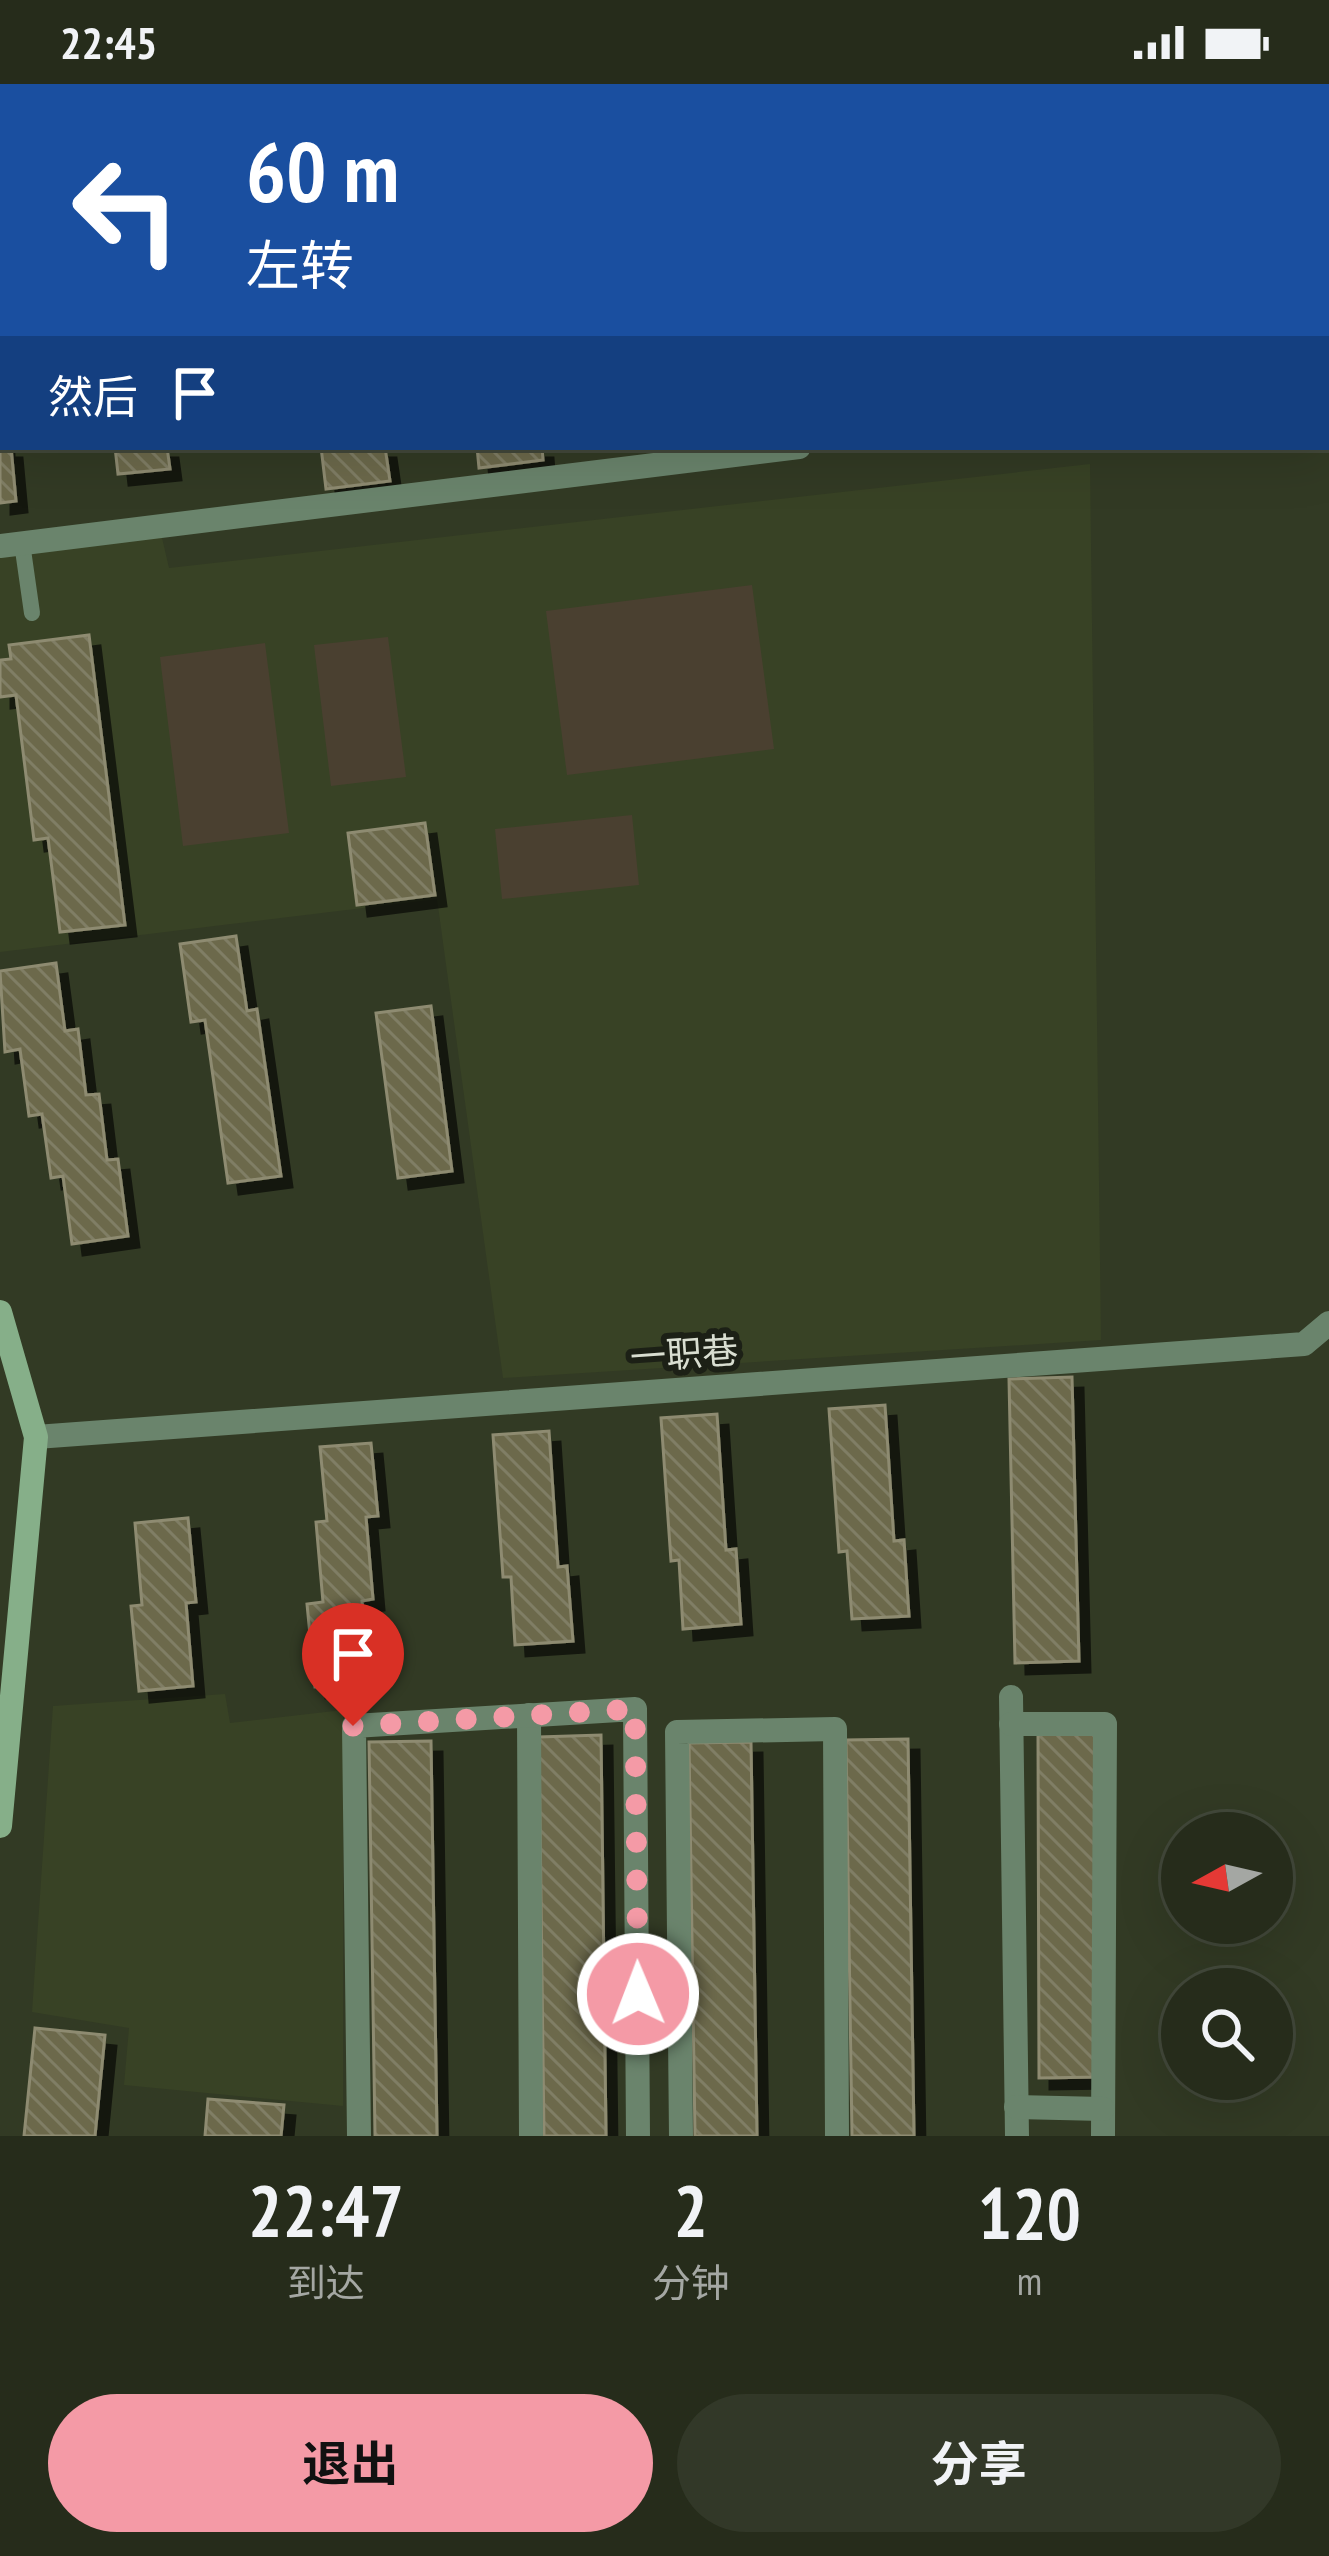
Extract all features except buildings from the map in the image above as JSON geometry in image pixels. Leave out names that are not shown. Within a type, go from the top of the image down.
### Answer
[{"type":"street","points":[[11,544],[775,450]]},
{"type":"street","points":[[0,1312],[11,1387],[36,1437],[0,1826]]},
{"type":"street","name":"一职巷","points":[[36,1437],[1304,1344],[1329,1323]]},
{"type":"street","points":[[1011,1697],[1017,2136]]},
{"type":"street","points":[[359,2136],[353,1726],[635,1709],[638,2136]]},
{"type":"street","points":[[529,1715],[530,2136]]},
{"type":"street","points":[[1011,1724],[1105,1724],[1103,2136]]},
{"type":"street","points":[[681,2136],[677,1732],[835,1729],[837,2136]]},
{"type":"street","points":[[1016,2108],[1103,2109]]},
{"type":"lane","points":[[11,544],[32,614]]},
{"type":"shaded area","points":[[1090,464],[1101,1340],[503,1378],[437,899],[0,952],[0,554],[160,529],[169,568]]},
{"type":"shaded area","points":[[752,585],[774,749],[567,775],[546,611]]},
{"type":"shaded area","points":[[388,637],[406,777],[331,786],[314,645]]},
{"type":"shaded area","points":[[265,643],[289,833],[183,846],[160,657]]},
{"type":"shaded area","points":[[632,815],[639,885],[502,899],[495,829]]},
{"type":"shaded area","points":[[225,1694],[230,1723],[343,1710],[343,2106],[124,2085],[129,2028],[32,2012],[53,1706]]},
{"type":"route","points":[[353,1726],[635,1709],[638,1994]]}]
